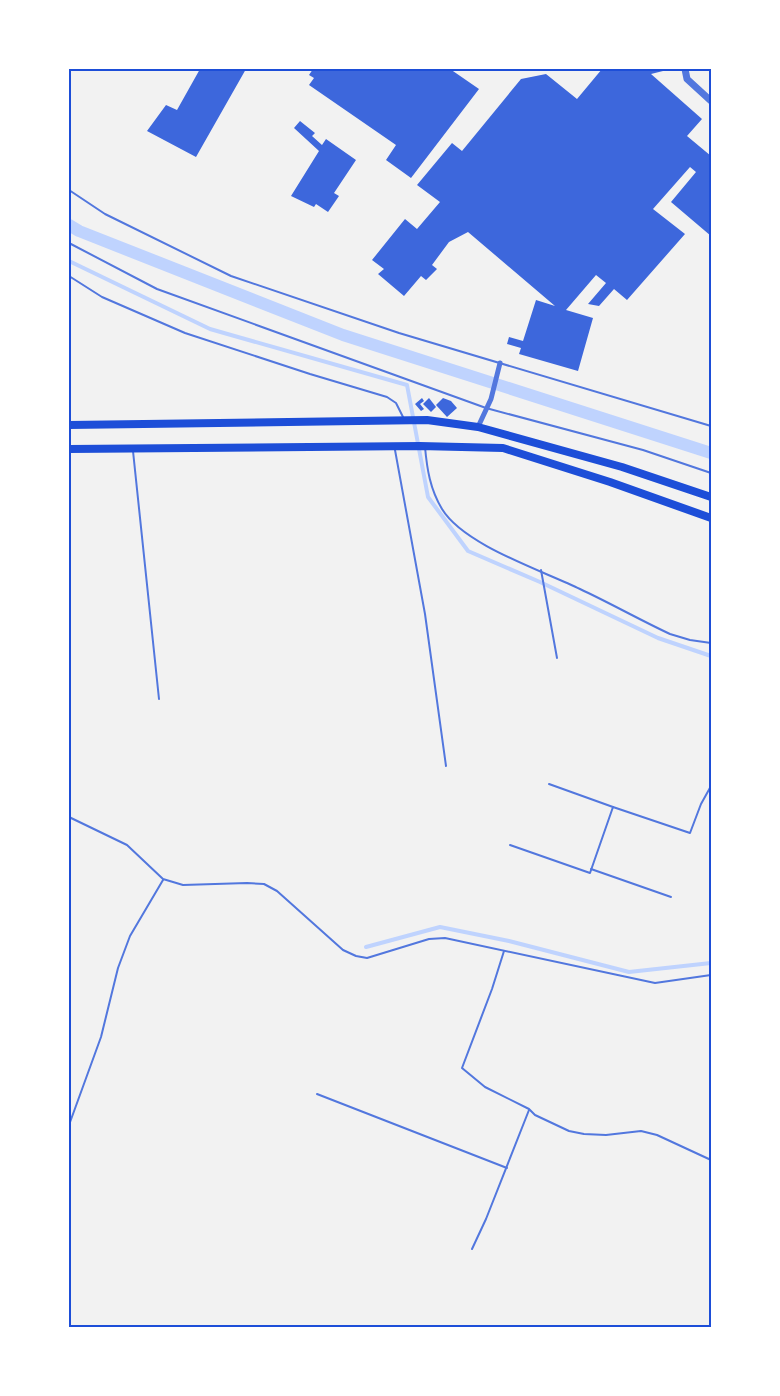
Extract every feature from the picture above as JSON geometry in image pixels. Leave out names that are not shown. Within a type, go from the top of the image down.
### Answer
[{"type":"main road","points":[[69,424],[427,420],[478,428],[622,467],[711,497]]},
{"type":"main road","points":[[69,449],[422,446],[503,448],[610,482],[711,518]]},
{"type":"street","points":[[685,69],[687,79],[711,101]]},
{"type":"street","points":[[478,428],[491,399],[500,363]]},
{"type":"lane","points":[[69,190],[105,213],[231,276],[399,333],[711,426]]},
{"type":"lane","points":[[69,243],[157,289],[486,408],[643,450],[711,472]]},
{"type":"lane","points":[[69,276],[102,297],[185,333],[387,397],[396,403],[404,420]]},
{"type":"lane","points":[[422,446],[432,489],[442,510],[457,526],[481,544],[541,570],[670,634],[711,643]]},
{"type":"lane","points":[[394,447],[425,614],[447,766]]},
{"type":"lane","points":[[132,448],[159,699]]},
{"type":"lane","points":[[541,570],[557,658]]},
{"type":"lane","points":[[549,784],[690,833],[711,786]]},
{"type":"lane","points":[[510,845],[590,873],[613,807]]},
{"type":"lane","points":[[69,817],[127,845],[163,879],[183,885],[264,884],[277,891],[338,946],[356,956],[368,958],[429,939],[445,938],[655,983],[711,975]]},
{"type":"lane","points":[[591,869],[671,897]]},
{"type":"lane","points":[[69,1125],[101,1037],[118,968],[130,936],[163,879]]},
{"type":"lane","points":[[504,951],[462,1068],[485,1087],[569,1131],[606,1135],[641,1131],[657,1134],[711,1160]]},
{"type":"lane","points":[[317,1094],[507,1168]]},
{"type":"lane","points":[[472,1249],[507,1168],[529,1109]]},
{"type":"building","points":[[200,69],[246,69],[196,157],[147,131],[166,105],[177,110]]},
{"type":"building","points":[[313,69],[450,69],[479,89],[411,178],[386,160],[396,145],[309,85],[314,78],[309,75]]},
{"type":"building","points":[[602,69],[671,69],[651,74],[702,119],[687,136],[711,156],[711,236],[671,202],[696,172],[690,167],[653,209],[685,234],[627,300],[614,289],[599,306],[588,304],[606,283],[596,275],[566,310],[593,318],[578,371],[519,354],[521,348],[507,344],[509,337],[523,341],[536,300],[555,306],[468,232],[449,242],[432,265],[437,269],[426,280],[421,276],[404,296],[378,274],[384,269],[372,260],[405,219],[417,229],[440,202],[417,185],[452,143],[462,151],[521,79],[546,74],[577,99]]},
{"type":"building","points":[[300,121],[315,133],[312,136],[322,145],[326,139],[356,160],[334,193],[339,196],[328,212],[316,204],[314,207],[291,196],[319,151],[294,128]]},
{"type":"building","points":[[422,398],[424,401],[420,404],[424,409],[421,411],[415,404]]},
{"type":"building","points":[[429,398],[436,407],[431,412],[423,404]]},
{"type":"building","points":[[443,398],[451,401],[457,408],[447,417],[436,405]]},
{"type":"waterway","points":[[69,225],[79,231],[343,335],[711,453]]},
{"type":"waterway","points":[[69,261],[210,329],[407,385],[428,497],[468,551],[658,638],[711,656]]},
{"type":"waterway","points":[[366,947],[440,927],[509,941],[629,972],[711,963]]}]
